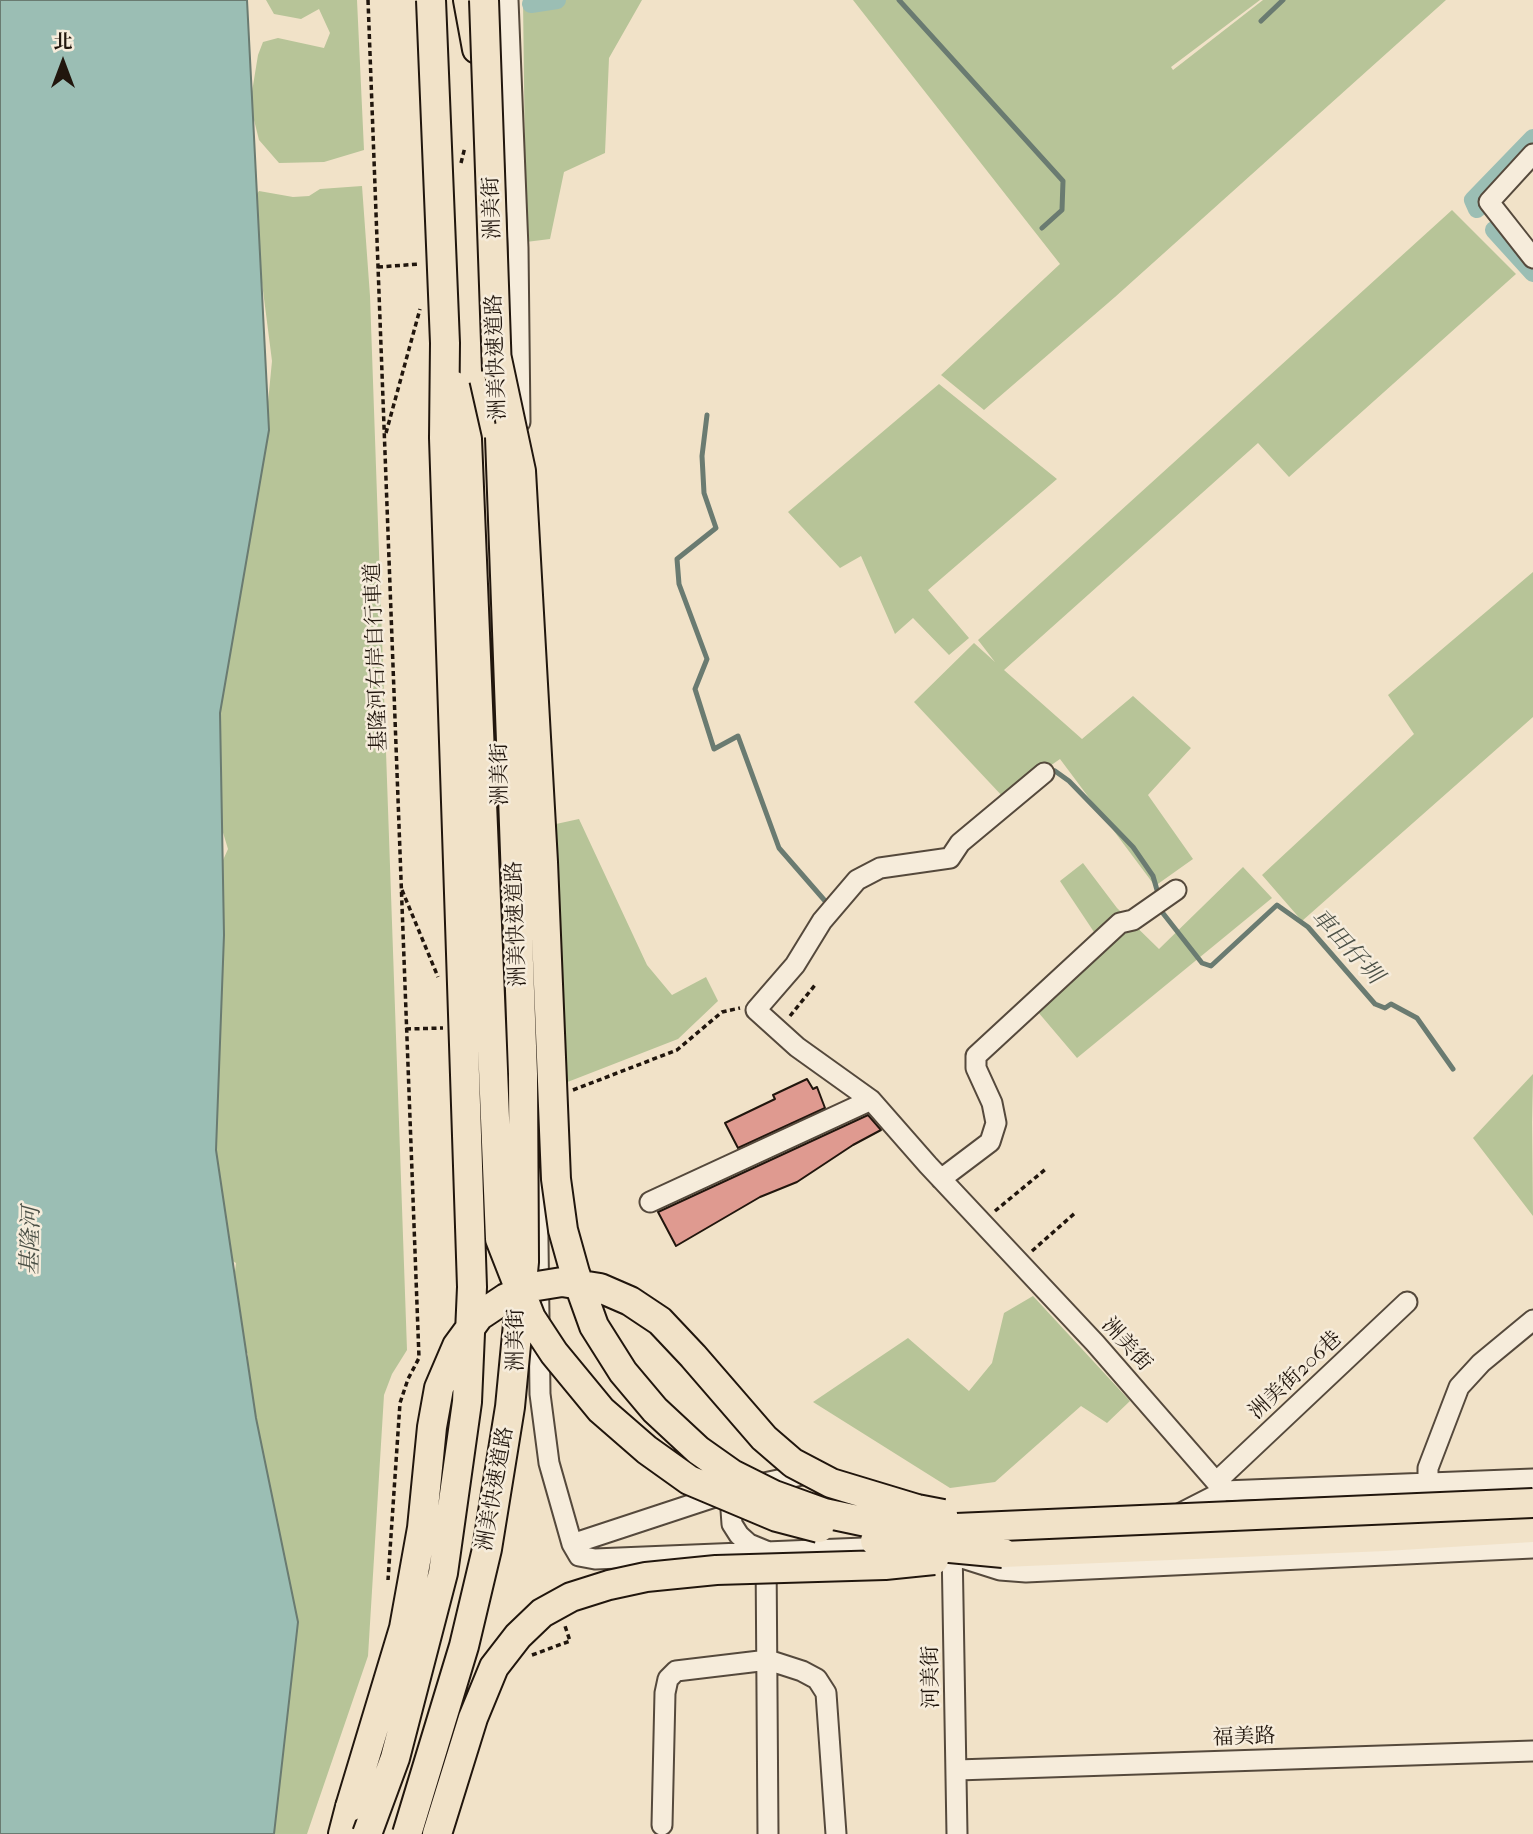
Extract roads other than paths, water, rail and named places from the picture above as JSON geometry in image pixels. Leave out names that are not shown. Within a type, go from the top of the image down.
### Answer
[{"type":"highway","name":"洲美快速道路","points":[[367,1834],[395,1758],[443,1573],[467,1402],[472,1287],[444,452],[445,343],[433,0]]},
{"type":"highway","points":[[468,0],[488,107]]},
{"type":"highway","name":"洲美快速道路","points":[[407,1834],[464,1646],[487,1549],[510,1407],[524,1262],[523,1074],[484,0]]},
{"type":"highway","points":[[445,343],[467,439],[500,1239],[531,1318],[554,1353],[601,1410],[647,1450],[689,1480],[777,1517],[881,1543],[1001,1539],[1385,1537],[1533,1528]]},
{"type":"highway","points":[[496,354],[520,471],[542,848],[556,1179],[563,1230],[594,1326],[622,1372],[655,1410],[698,1450],[732,1474],[764,1490],[824,1513],[876,1524],[956,1528],[1001,1539]]},
{"type":"highway","points":[[343,1834],[404,1628],[422,1528],[432,1427],[439,1388],[457,1346],[480,1316],[506,1298],[531,1287],[562,1282],[600,1288],[630,1301],[660,1321],[764,1438],[793,1463],[831,1483],[917,1509],[1001,1539]]},
{"type":"highway","points":[[436,1834],[473,1718],[494,1667],[518,1636],[542,1613],[571,1597],[609,1585],[646,1577],[716,1570],[885,1564],[1001,1539],[1533,1503]]},
{"type":"street","name":"洲美街","points":[[508,0],[518,248],[524,805],[535,1094],[540,1394],[549,1463],[572,1544]]},
{"type":"street","points":[[1533,154],[1489,202],[1533,258]]},
{"type":"street","name":"洲美街","points":[[1044,773],[960,843],[950,858],[880,868],[857,880],[822,921],[795,965],[756,1010],[797,1047],[871,1100],[1095,1343],[1220,1487]]},
{"type":"street","points":[[941,1179],[990,1142],[996,1123],[992,1103],[976,1068],[976,1056],[1093,951],[1120,923],[1133,920],[1176,890]]},
{"type":"street","points":[[650,1202],[871,1100]]},
{"type":"street","name":"洲美街206巷","points":[[1220,1487],[1407,1302]]},
{"type":"street","points":[[1427,1483],[1427,1468],[1459,1387],[1481,1363],[1533,1320]]},
{"type":"street","points":[[1533,1479],[1220,1487],[1190,1510],[1145,1526],[1102,1533],[1060,1535],[988,1529],[952,1520],[858,1479],[831,1474],[803,1475],[745,1487],[572,1544],[579,1556],[595,1559],[904,1547],[930,1549],[1000,1570],[1026,1572],[1533,1548]]},
{"type":"street","points":[[745,1487],[736,1496],[731,1510],[732,1524],[749,1544],[766,1551]]},
{"type":"street","name":"河美街","points":[[952,1520],[957,1834]]},
{"type":"street","points":[[766,1551],[768,1834]]},
{"type":"street","points":[[662,1825],[665,1693],[668,1679],[676,1671],[768,1660],[803,1671],[817,1679],[826,1693],[835,1834]]},
{"type":"street","name":"福美路","points":[[957,1770],[1533,1751]]},
{"type":"water","name":"基隆河","points":[[0,0],[247,0],[269,430],[220,713],[224,935],[216,1150],[256,1418],[298,1622],[274,1834],[0,1834]]},
{"type":"waterway","points":[[531,4],[557,0]]},
{"type":"waterway","points":[[899,0],[1063,181],[1062,210],[1042,228]]},
{"type":"waterway","points":[[1261,21],[1283,0]]},
{"type":"waterway","points":[[1477,209],[1473,200],[1533,138]]},
{"type":"waterway","points":[[1494,230],[1533,273]]},
{"type":"waterway","points":[[707,415],[702,456],[704,493],[716,528],[677,559],[679,584],[707,659],[695,689],[714,749],[738,736],[779,848],[826,902]]},
{"type":"waterway","name":"車田仔圳","points":[[1055,771],[1069,781],[1133,847],[1153,876],[1159,897]]},
{"type":"waterway","name":"車田仔圳","points":[[1161,906],[1162,912],[1202,963],[1211,966],[1277,905],[1308,927],[1375,1004],[1385,1008],[1391,1004],[1417,1018],[1453,1069]]}]
